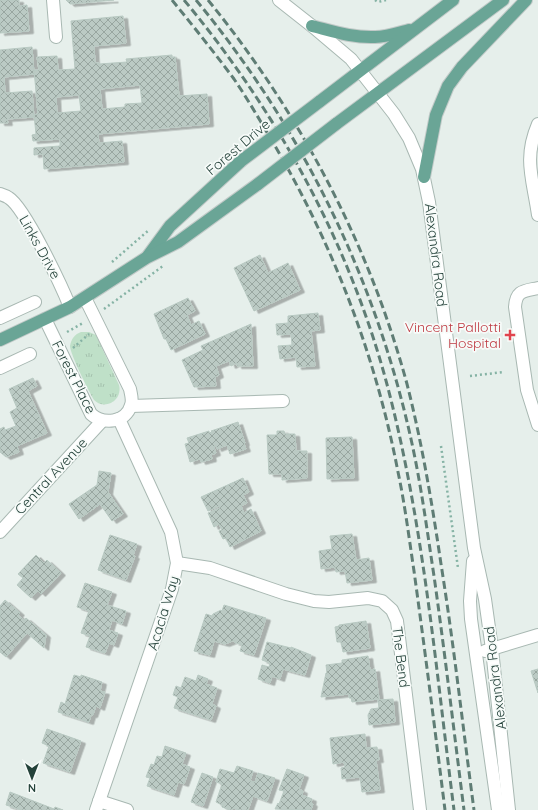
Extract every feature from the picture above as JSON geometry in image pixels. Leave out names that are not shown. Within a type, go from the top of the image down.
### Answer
[{"type":"main road","name":"Forest Drive","points":[[146,258],[170,226],[241,161],[453,0]]},
{"type":"main road","name":"Forest Drive","points":[[0,340],[70,307],[146,258],[178,242],[258,184],[503,0]]},
{"type":"main road","points":[[424,177],[436,115],[448,86],[462,68],[526,0]]},
{"type":"main road","points":[[312,26],[354,36],[374,37],[392,35],[416,28]]},
{"type":"street","points":[[52,0],[56,37]]},
{"type":"street","name":"Alexandra Road","points":[[279,0],[351,59],[400,123],[414,150],[424,177],[429,198],[474,548],[485,599],[492,649],[509,810]]},
{"type":"street","points":[[538,124],[530,146],[529,166],[538,215]]},
{"type":"street","name":"Links Drive","points":[[0,194],[9,198],[19,209],[64,291],[70,307]]},
{"type":"street","points":[[538,288],[520,292],[515,298],[515,307],[527,390],[538,425]]},
{"type":"street","points":[[85,298],[130,389],[132,398],[131,406],[119,419]]},
{"type":"street","points":[[0,318],[35,302]]},
{"type":"street","name":"Forest Place","points":[[45,319],[87,409],[95,418],[102,421],[119,419]]},
{"type":"street","points":[[0,368],[30,354]]},
{"type":"street","points":[[131,406],[283,401]]},
{"type":"street","name":"Acacia Way","points":[[98,805],[172,589],[177,563],[171,532],[119,419]]},
{"type":"street","name":"Central Avenue","points":[[0,532],[102,421]]},
{"type":"street","name":"Alexandra Road","points":[[474,548],[470,619],[498,810]]},
{"type":"street","name":"The Bend","points":[[177,563],[210,568],[300,598],[329,602],[368,598],[382,601],[392,610],[397,621],[420,810]]},
{"type":"street","points":[[476,654],[538,635]]},
{"type":"street","points":[[98,805],[127,810]]},
{"type":"path","points":[[375,0],[378,2],[386,0]]},
{"type":"path","points":[[72,348],[89,334]]},
{"type":"path","points":[[470,376],[504,372]]},
{"type":"green space","points":[[81,332],[89,332],[96,335],[119,385],[120,390],[116,399],[108,404],[98,403],[94,400],[73,357],[70,346],[71,341]]},
{"type":"building","points":[[0,0],[19,0],[19,6],[27,5],[29,31],[0,33]]},
{"type":"building","points":[[66,0],[114,0],[70,4]]},
{"type":"building","points":[[123,16],[126,43],[94,46],[95,63],[127,62],[126,59],[172,55],[172,57],[175,57],[179,96],[207,94],[209,124],[98,134],[99,143],[122,141],[124,162],[44,169],[43,154],[34,155],[34,148],[60,146],[60,139],[33,141],[32,135],[36,134],[34,115],[38,114],[34,70],[39,70],[37,57],[57,56],[58,70],[75,69],[71,21]],"holes":[[[140,85],[142,103],[125,104],[125,107],[102,109],[100,89]],[[79,95],[81,111],[57,113],[56,97]]]},
{"type":"building","points":[[32,47],[34,74],[4,77],[5,93],[32,91],[34,117],[7,119],[8,123],[0,123],[0,50]]},
{"type":"building","points":[[260,255],[268,273],[288,263],[300,290],[254,311],[234,268]]},
{"type":"building","points":[[188,298],[195,311],[187,315],[191,325],[199,321],[205,334],[171,350],[166,339],[164,339],[154,314]]},
{"type":"building","points":[[318,313],[320,330],[311,331],[315,366],[297,367],[296,357],[280,359],[278,346],[292,345],[291,334],[277,335],[276,324],[288,323],[288,316]]},
{"type":"building","points":[[251,324],[253,366],[237,366],[237,363],[231,366],[229,361],[216,366],[219,375],[215,377],[216,386],[194,387],[182,360],[203,350],[201,346]]},
{"type":"building","points":[[33,378],[37,386],[28,391],[47,433],[17,446],[19,452],[6,457],[0,452],[0,429],[4,427],[5,430],[16,426],[10,412],[17,408],[9,389]]},
{"type":"building","points":[[238,422],[246,449],[230,454],[227,445],[217,449],[216,446],[214,447],[216,453],[211,455],[212,459],[201,462],[200,459],[190,462],[185,444],[189,443],[187,438],[209,431],[209,433]]},
{"type":"building","points":[[277,431],[284,431],[285,434],[295,434],[296,451],[307,451],[307,478],[282,480],[282,474],[269,474],[267,435],[277,435]]},
{"type":"building","points":[[352,437],[354,478],[327,479],[326,438]]},
{"type":"building","points":[[99,471],[111,473],[108,492],[123,514],[112,521],[100,504],[79,519],[69,504],[97,485]]},
{"type":"building","points":[[243,478],[249,492],[243,495],[247,503],[241,506],[244,513],[251,509],[261,531],[230,547],[226,538],[223,539],[219,531],[222,530],[219,524],[214,527],[208,513],[220,508],[219,506],[208,511],[201,497]]},
{"type":"building","points":[[352,534],[356,560],[369,558],[372,580],[347,583],[345,571],[336,572],[335,567],[321,569],[319,551],[332,549],[330,536]]},
{"type":"building","points":[[110,535],[137,544],[133,556],[135,556],[126,580],[98,570]]},
{"type":"building","points":[[36,555],[44,563],[47,560],[61,573],[41,594],[38,591],[31,598],[17,585],[23,578],[18,574]]},
{"type":"building","points":[[85,583],[112,592],[107,605],[126,611],[122,624],[112,620],[109,630],[118,633],[114,645],[109,643],[105,653],[86,647],[90,636],[81,633],[89,611],[77,607]]},
{"type":"building","points":[[5,600],[20,613],[18,615],[24,620],[26,618],[46,635],[44,648],[27,633],[6,657],[0,652],[0,606]]},
{"type":"building","points":[[224,605],[266,618],[254,655],[240,651],[242,645],[234,642],[235,640],[225,644],[214,641],[210,655],[194,651],[206,614],[212,616],[221,610],[222,611]]},
{"type":"building","points":[[366,621],[370,648],[343,652],[341,642],[337,642],[335,627],[339,625]]},
{"type":"building","points":[[267,642],[291,647],[311,655],[305,675],[283,669],[280,679],[272,676],[270,683],[258,679],[262,665],[269,667],[270,663],[262,660]]},
{"type":"building","points":[[368,656],[370,670],[375,669],[379,699],[352,702],[351,698],[349,698],[349,694],[321,697],[327,673],[326,665],[342,663],[342,660]]},
{"type":"building","points":[[538,669],[538,693],[531,671]]},
{"type":"building","points":[[74,675],[81,677],[81,675],[102,682],[100,691],[105,692],[100,708],[96,706],[89,722],[58,712],[61,702],[65,704]]},
{"type":"building","points":[[198,675],[208,679],[206,684],[217,688],[212,704],[216,706],[211,720],[174,708],[178,697],[173,695],[176,686],[181,688],[185,677],[196,681]]},
{"type":"building","points":[[393,699],[395,722],[369,725],[368,715],[371,709],[379,708],[378,700]]},
{"type":"building","points":[[47,729],[81,741],[70,772],[43,763],[49,746],[42,743]]},
{"type":"building","points":[[365,734],[366,748],[377,747],[379,760],[376,760],[380,790],[362,792],[360,777],[342,779],[341,768],[345,767],[344,762],[333,764],[330,738]]},
{"type":"building","points":[[165,746],[186,753],[182,764],[190,767],[184,784],[178,782],[174,795],[147,786],[150,778],[146,777],[151,764],[154,765],[157,756],[162,757]]},
{"type":"building","points":[[237,766],[253,771],[250,781],[255,782],[258,773],[275,778],[267,801],[253,796],[248,810],[233,808],[230,810],[222,807],[222,805],[216,802],[222,784],[216,782],[220,769],[234,773]]},
{"type":"building","points":[[287,769],[304,775],[299,789],[303,791],[302,795],[312,799],[311,803],[313,804],[311,810],[275,809],[278,803],[279,804],[284,791],[279,790]]},
{"type":"building","points":[[202,773],[213,777],[203,806],[191,802]]},
{"type":"building","points":[[10,792],[54,809],[55,807],[63,810],[22,810],[6,805]]},
{"type":"railway","points":[[172,0],[234,79],[275,146],[316,223],[334,263],[365,345],[389,429],[403,497],[445,810]]},
{"type":"railway","points":[[184,0],[219,44],[251,89],[281,136],[333,235],[355,286],[373,338],[389,392],[401,443],[420,547],[435,652],[454,810]]},
{"type":"railway","points":[[196,0],[234,49],[269,99],[301,152],[329,206],[355,262],[377,320],[396,379],[418,473],[438,605],[464,810]]},
{"type":"railway","points":[[208,0],[273,88],[328,182],[352,231],[373,281],[391,332],[412,406],[422,451],[438,541],[474,810]]},
{"type":"place","name":"Vincent Pallotti Hospital","points":[[510,335]]}]
